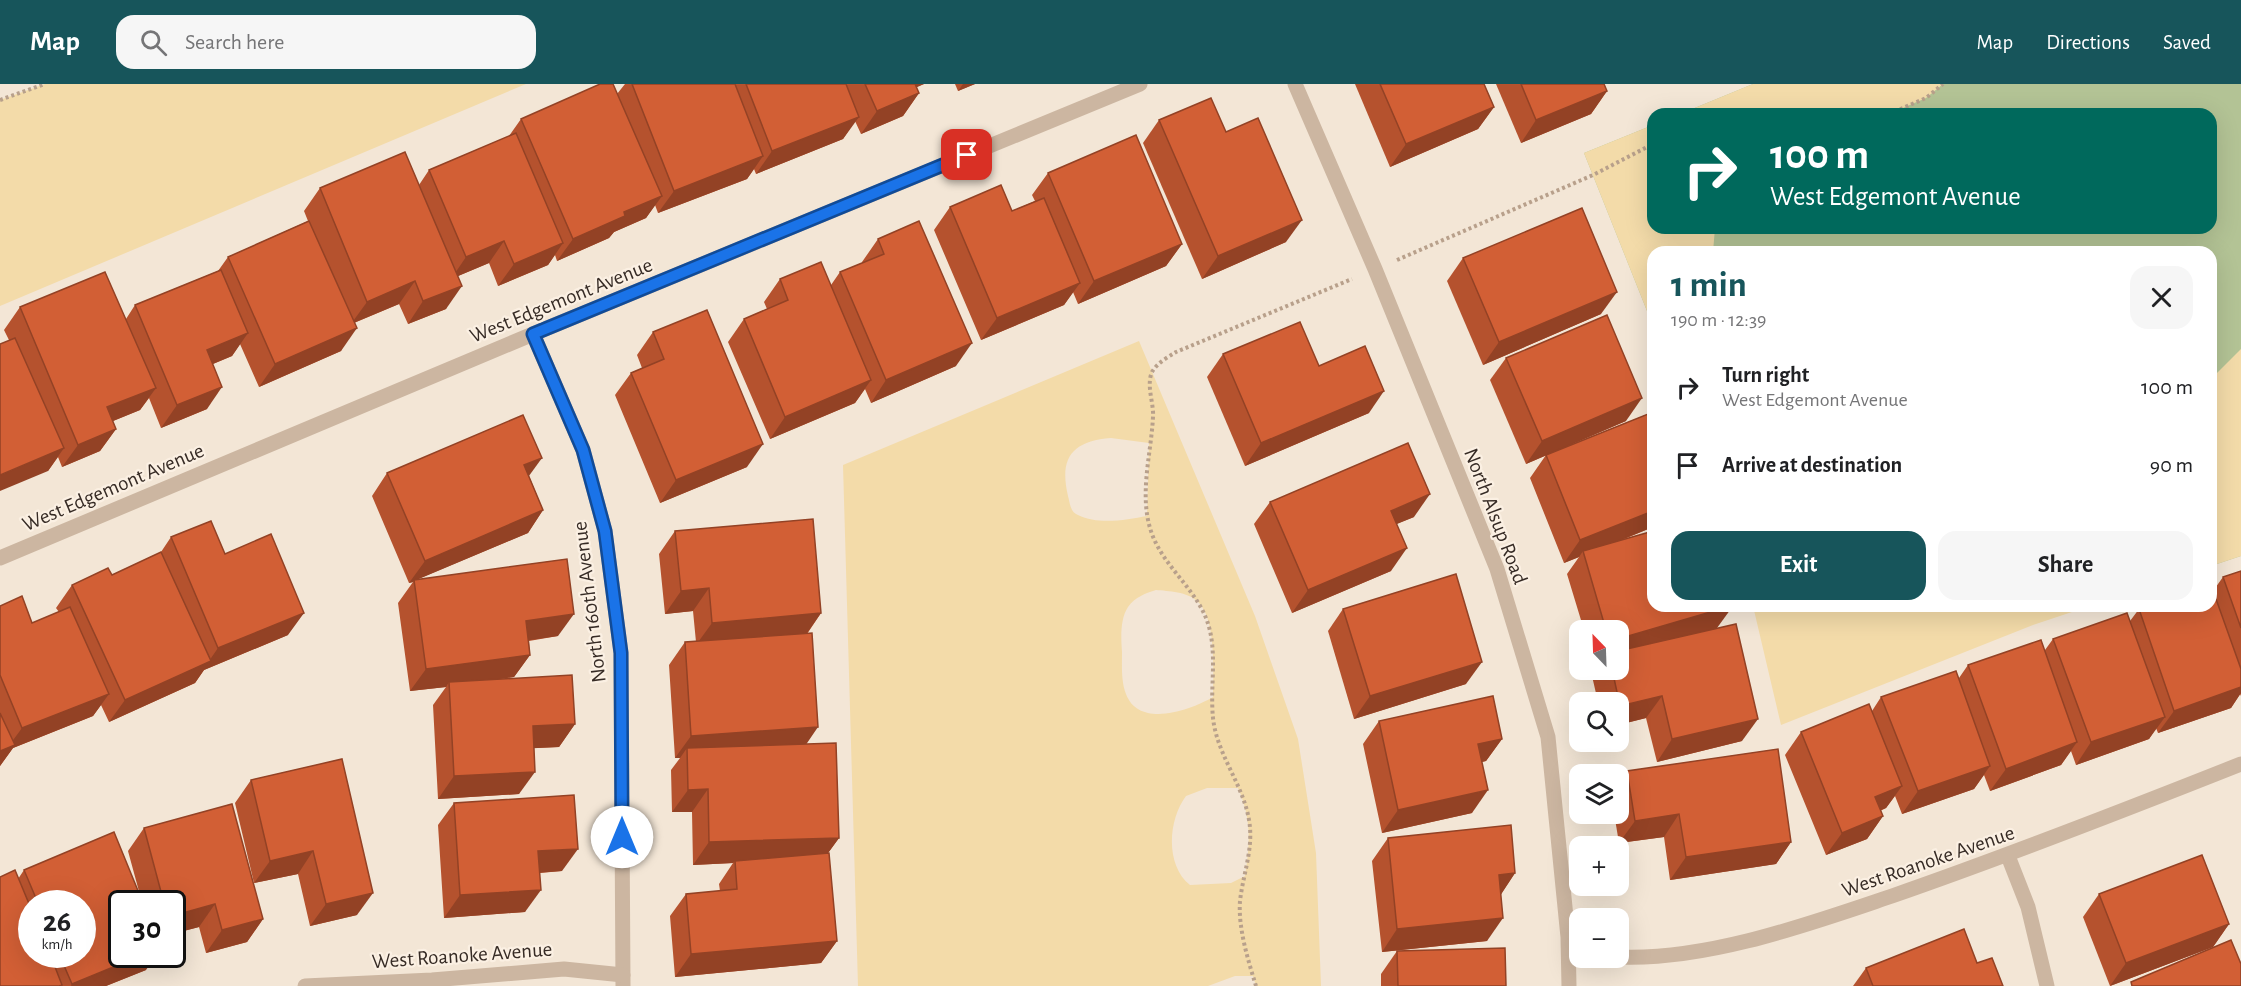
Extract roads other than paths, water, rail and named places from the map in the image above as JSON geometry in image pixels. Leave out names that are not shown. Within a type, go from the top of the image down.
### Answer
[{"type":"street","name":"West Edgemont Avenue","points":[[0,558],[533,334],[1140,84]]},
{"type":"street","name":"North Alsup Road","points":[[1295,84],[1376,269],[1497,569],[1548,737],[1569,913]]},
{"type":"street","name":"North 160th Avenue","points":[[533,334],[583,450],[605,531],[621,653],[623,980]]},
{"type":"street","name":"West Roanoke Avenue","points":[[1629,956],[1722,947],[1828,918],[2008,856],[2241,764]]},
{"type":"street","points":[[2008,856],[2028,908],[2047,986]]},
{"type":"street","name":"North Alsup Road","points":[[1569,986],[1572,968]]},
{"type":"street","name":"West Roanoke Avenue","points":[[305,986],[432,980],[564,969],[623,980]]}]
